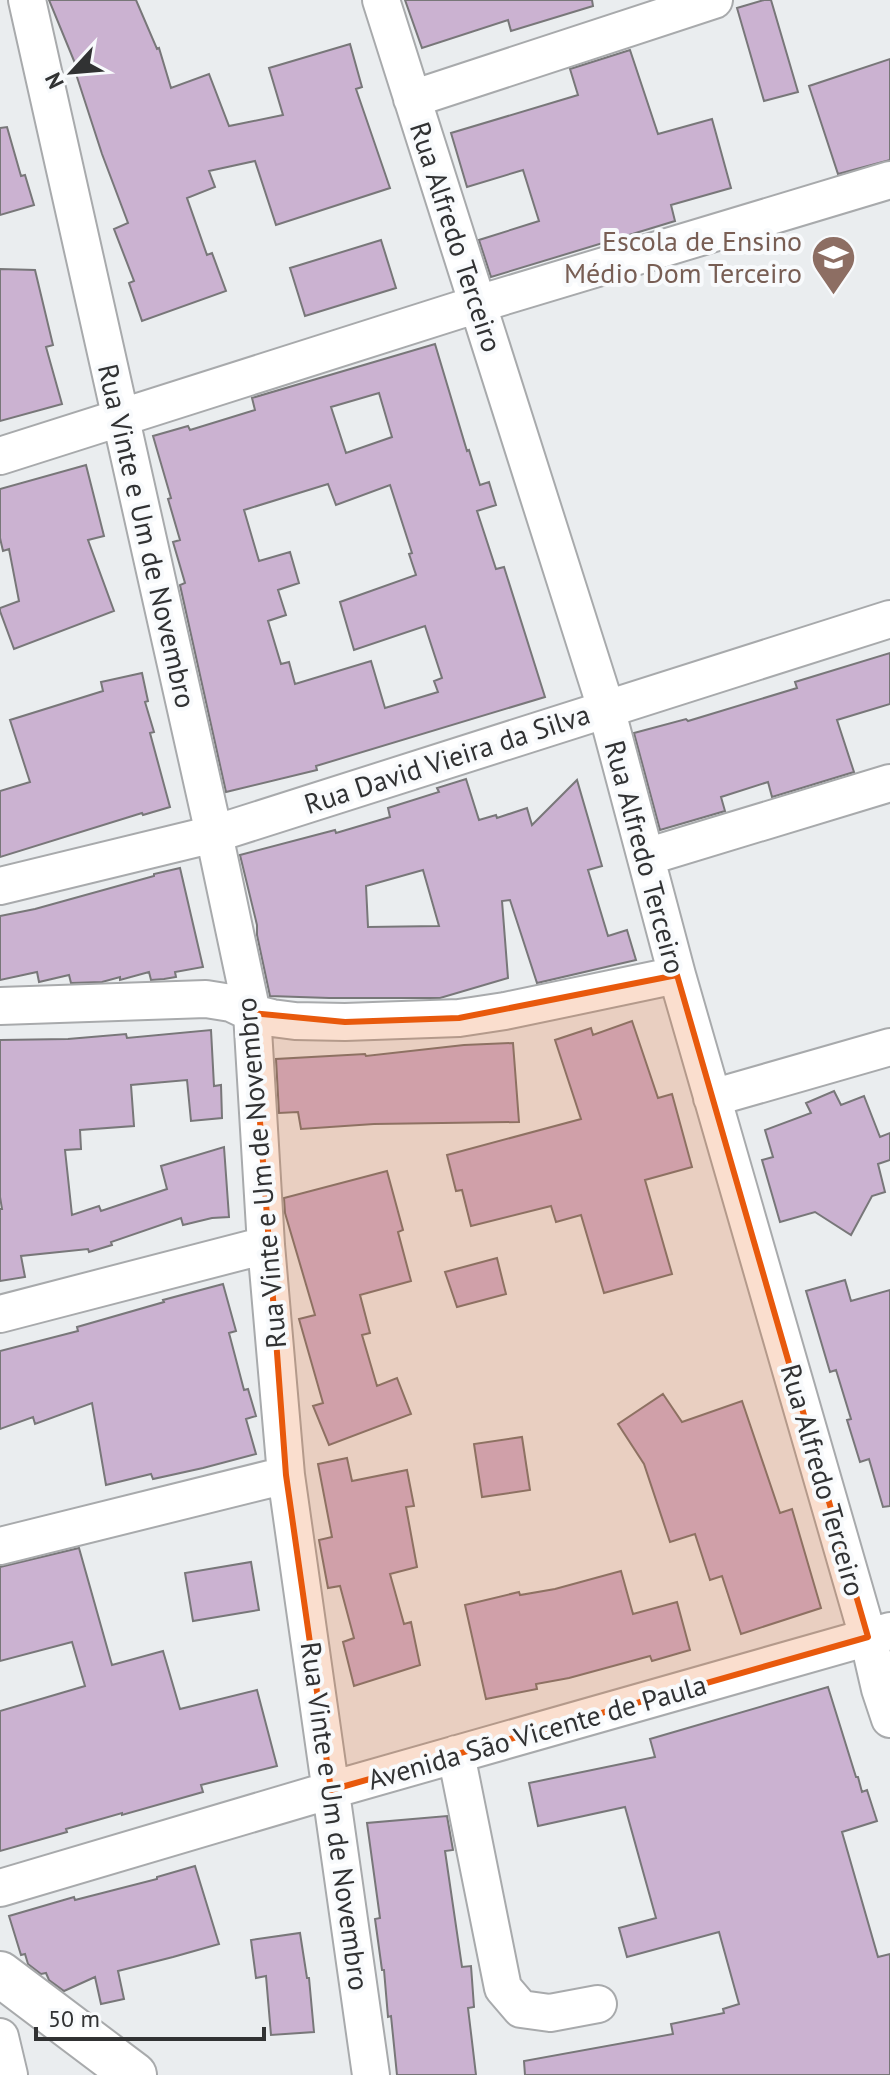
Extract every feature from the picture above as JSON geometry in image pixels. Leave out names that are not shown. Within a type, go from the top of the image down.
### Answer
[{"type":"main road","points":[[0,1974],[134,2075]]},
{"type":"street","name":"Rua Vinte e Um de Novembro","points":[[27,0],[252,1013],[266,1245],[286,1475],[371,2075]]},
{"type":"street","name":"Rua Alfredo Terceiro","points":[[381,0],[606,708],[712,1098],[879,1634],[880,1689],[890,1719]]},
{"type":"street","points":[[412,99],[714,0]]},
{"type":"street","points":[[0,456],[478,304],[890,180]]},
{"type":"street","name":"Rua David Vieira da Silva","points":[[0,886],[214,834],[890,619]]},
{"type":"street","points":[[646,857],[890,783]]},
{"type":"street","points":[[0,1006],[206,999],[231,1003],[272,1018],[295,1021],[459,1018],[677,975]]},
{"type":"street","points":[[712,1098],[890,1047]]},
{"type":"street","points":[[0,1314],[266,1245]]},
{"type":"street","points":[[0,1546],[286,1475]]},
{"type":"street","name":"Avenida São Vicente de Paula","points":[[0,1888],[879,1634]]},
{"type":"street","points":[[456,1754],[503,1988],[521,2009],[550,2013],[598,2004]]},
{"type":"street","points":[[0,2037],[9,2075]]},
{"type":"highlighted area","points":[[677,975],[868,1637],[331,1790],[286,1475],[252,1013],[345,1022],[459,1018]]},
{"type":"building","points":[[49,0],[136,0],[159,48],[171,88],[209,74],[229,126],[283,115],[269,68],[350,44],[362,87],[356,89],[390,188],[276,225],[255,161],[209,171],[215,187],[187,198],[207,255],[212,253],[226,291],[142,321],[129,283],[134,281],[114,229],[128,223],[102,154],[76,74],[79,73]]},
{"type":"building","points":[[405,0],[592,0],[593,6],[511,31],[508,20],[422,48]]},
{"type":"building","points":[[771,0],[798,92],[764,101],[737,8]]},
{"type":"building","points":[[630,50],[658,134],[712,119],[731,188],[671,205],[675,221],[491,277],[479,240],[539,221],[523,170],[467,187],[451,133],[578,95],[570,69]]},
{"type":"building","points":[[890,59],[890,160],[838,174],[809,86]]},
{"type":"building","points":[[7,127],[21,176],[25,175],[34,205],[0,215],[0,128]]},
{"type":"building","points":[[381,240],[396,288],[305,316],[290,268]]},
{"type":"building","points":[[0,269],[35,270],[53,345],[46,347],[62,404],[0,421]]},
{"type":"building","points":[[435,344],[480,485],[489,482],[496,505],[477,511],[496,569],[504,567],[545,697],[316,766],[317,770],[226,792],[180,585],[185,583],[173,542],[180,540],[153,436],[188,426],[190,430],[255,410],[252,398]],"holes":[[[379,393],[392,437],[346,453],[331,407]],[[328,484],[336,505],[390,485],[416,575],[340,602],[354,650],[425,626],[442,678],[434,681],[438,692],[385,708],[371,661],[295,684],[289,662],[281,664],[268,621],[286,615],[278,590],[299,583],[290,552],[259,561],[244,510]]]},
{"type":"building","points":[[86,465],[104,536],[88,540],[114,611],[14,649],[0,611],[0,608],[19,601],[9,549],[3,551],[0,538],[0,489]]},
{"type":"building","points":[[890,653],[890,704],[837,720],[854,772],[772,797],[768,782],[721,797],[725,811],[660,830],[634,733],[688,721],[797,688],[795,682]]},
{"type":"building","points":[[142,673],[148,701],[145,702],[154,732],[150,733],[170,807],[0,857],[0,791],[30,782],[10,720],[103,691],[101,682]]},
{"type":"building","points":[[466,779],[479,820],[496,815],[497,818],[527,808],[532,825],[577,780],[602,866],[588,870],[608,936],[627,930],[636,960],[537,983],[510,900],[502,901],[508,978],[440,998],[270,996],[240,855],[390,817],[388,808],[439,792],[437,788]],"holes":[[[423,870],[439,926],[368,927],[366,886]]]},
{"type":"building","points":[[180,868],[203,967],[175,972],[176,977],[151,980],[149,972],[102,982],[71,983],[69,975],[39,982],[37,972],[0,980],[0,916]]},
{"type":"building","points":[[632,1021],[658,1098],[672,1094],[692,1167],[645,1180],[672,1274],[604,1293],[581,1215],[556,1222],[551,1206],[471,1226],[462,1190],[456,1191],[447,1155],[581,1119],[555,1040],[591,1028],[593,1035]]},
{"type":"building","points":[[211,1030],[214,1086],[221,1085],[222,1118],[191,1121],[187,1080],[131,1085],[134,1126],[80,1130],[81,1149],[65,1150],[72,1215],[99,1206],[101,1211],[167,1189],[161,1166],[224,1147],[229,1217],[183,1225],[181,1218],[89,1252],[88,1249],[21,1256],[25,1277],[0,1281],[0,1040],[126,1034],[127,1038]]},
{"type":"building","points":[[513,1043],[519,1122],[374,1124],[301,1129],[298,1112],[279,1113],[276,1059],[366,1056]]},
{"type":"building","points":[[834,1091],[841,1105],[864,1096],[880,1137],[890,1133],[890,1160],[878,1164],[885,1192],[872,1196],[851,1235],[815,1212],[780,1222],[762,1160],[773,1157],[765,1130],[811,1113],[806,1103]]},
{"type":"building","points":[[387,1171],[403,1230],[398,1232],[411,1281],[360,1295],[370,1333],[362,1335],[377,1386],[397,1378],[411,1414],[329,1445],[313,1406],[323,1403],[299,1319],[315,1315],[285,1213],[284,1198]]},
{"type":"building","points":[[497,1258],[506,1294],[457,1307],[445,1272]]},
{"type":"building","points":[[845,1280],[851,1301],[890,1290],[890,1506],[883,1507],[869,1459],[860,1462],[836,1370],[830,1372],[806,1291]]},
{"type":"building","points":[[223,1284],[236,1331],[229,1333],[244,1390],[248,1389],[256,1416],[246,1419],[256,1454],[153,1479],[151,1474],[106,1485],[92,1403],[35,1424],[33,1417],[0,1429],[0,1351],[78,1331],[77,1327]]},
{"type":"building","points":[[663,1394],[682,1422],[742,1401],[780,1513],[792,1509],[821,1608],[741,1634],[722,1576],[710,1580],[695,1534],[670,1542],[644,1464],[618,1424]]},
{"type":"building","points":[[522,1437],[530,1490],[482,1497],[474,1444]]},
{"type":"building","points":[[347,1458],[352,1481],[407,1470],[414,1506],[406,1507],[417,1567],[390,1574],[404,1624],[411,1622],[420,1665],[354,1686],[343,1642],[354,1638],[340,1586],[328,1588],[319,1540],[332,1537],[318,1464]]},
{"type":"building","points":[[79,1548],[112,1665],[163,1651],[180,1709],[257,1690],[277,1766],[201,1785],[203,1792],[66,1829],[67,1832],[0,1851],[0,1711],[85,1686],[72,1642],[0,1661],[0,1567]]},
{"type":"building","points":[[251,1562],[259,1610],[193,1621],[185,1573]]},
{"type":"building","points":[[621,1571],[633,1614],[677,1602],[690,1650],[652,1661],[650,1656],[536,1684],[537,1689],[486,1699],[465,1605],[519,1592],[520,1595],[555,1589]]},
{"type":"building","points":[[828,1687],[856,1777],[862,1792],[867,1790],[877,1821],[842,1832],[878,1957],[890,1954],[890,2075],[525,2075],[524,2061],[673,2034],[671,2024],[724,2013],[723,2009],[739,2004],[719,1932],[627,1957],[619,1928],[656,1918],[625,1807],[538,1826],[529,1783],[655,1757],[650,1739]]},
{"type":"building","points":[[447,1816],[453,1850],[445,1851],[462,1967],[471,1966],[474,2007],[468,2008],[476,2075],[397,2075],[375,1919],[380,1918],[367,1823]]},
{"type":"building","points":[[195,1866],[219,1944],[118,1971],[124,1999],[101,2004],[95,1977],[64,1991],[49,1980],[46,1973],[41,1974],[28,1964],[25,1954],[21,1955],[9,1916],[74,1897],[75,1900],[157,1879]]},
{"type":"building","points":[[300,1933],[309,1978],[314,2032],[271,2035],[266,1976],[256,1978],[251,1940]]},
{"type":"place","name":"Escola de Ensino Médio Dom Terceiro","points":[[833,296]]}]
